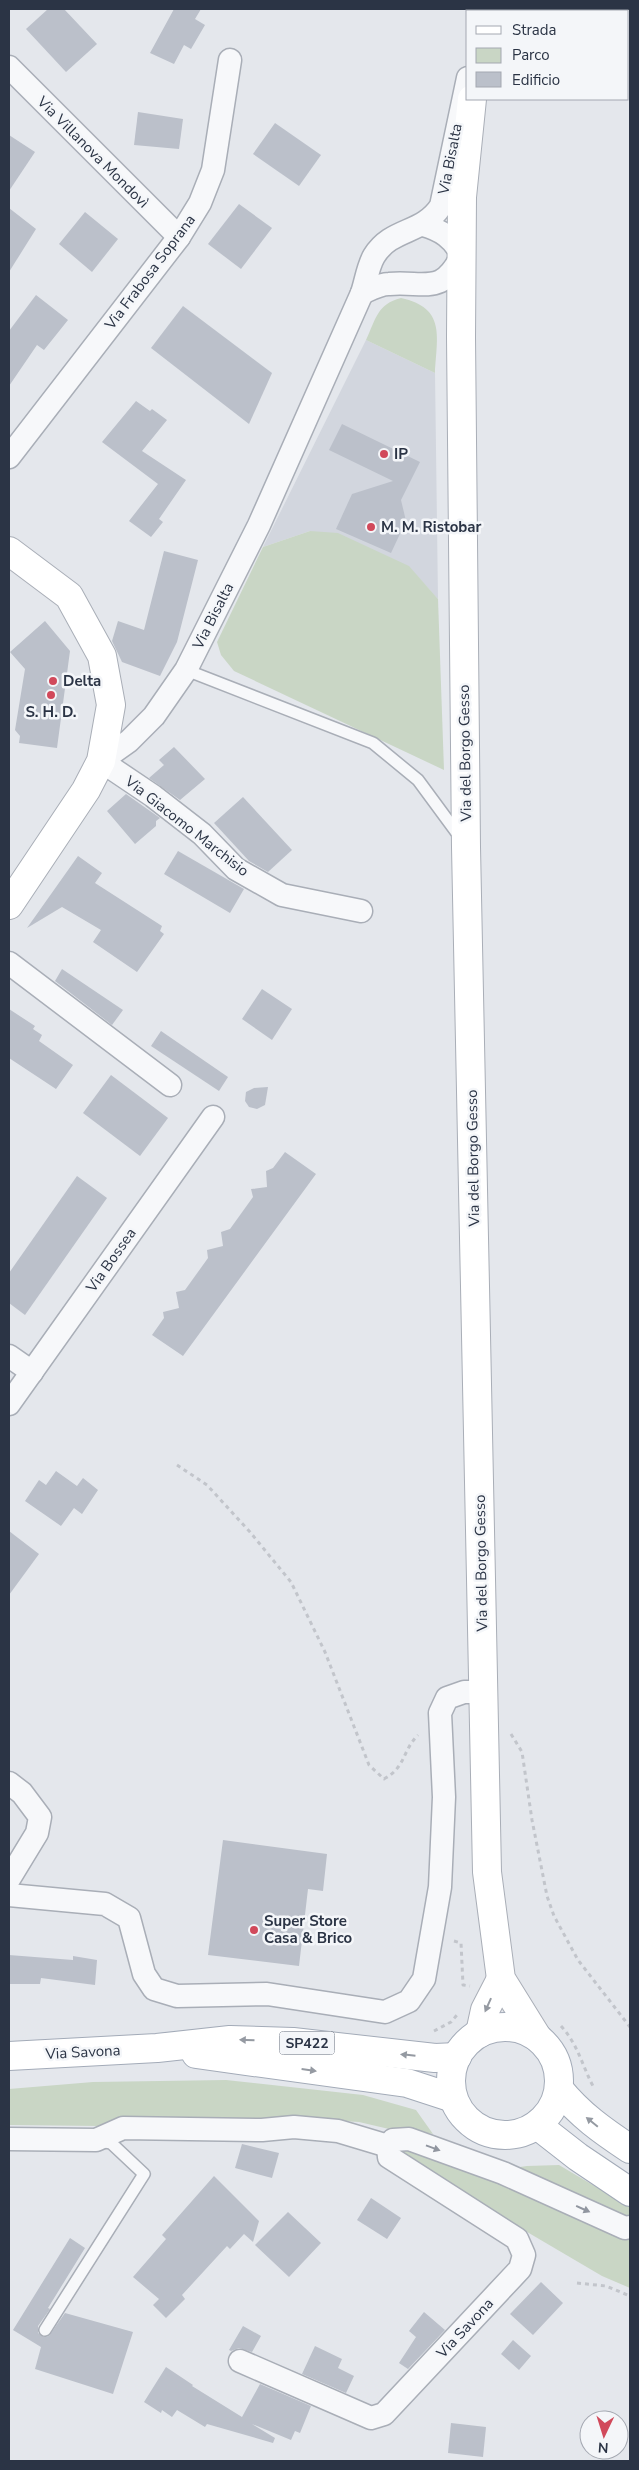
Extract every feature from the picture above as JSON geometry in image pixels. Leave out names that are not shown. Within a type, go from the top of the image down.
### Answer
[{"type":"main road","name":"Via del Borgo Gesso","points":[[472,100],[462,197],[461,337],[466,848],[487,1872],[501,1978],[548,2031]]},
{"type":"main road","points":[[9,550],[69,596],[102,656],[111,705],[101,761]]},
{"type":"main road","name":"Via Bisalta","points":[[9,905],[86,790],[101,761]]},
{"type":"main road","points":[[480,2033],[485,2010],[501,1978]]},
{"type":"main road","points":[[499,2028],[548,2031],[550,2051],[558,2069],[559,2089],[552,2110],[537,2126],[519,2134],[498,2135],[479,2129],[463,2116],[454,2098],[451,2084],[452,2070],[457,2057],[467,2043],[480,2033],[499,2028]]},
{"type":"main road","name":"Via Savona","points":[[9,2056],[157,2048],[239,2040],[293,2042],[435,2058],[457,2057]]},
{"type":"main road","name":"Via Savona","points":[[157,2048],[407,2084],[454,2098]]},
{"type":"main road","points":[[559,2089],[575,2108],[597,2127],[630,2149]]},
{"type":"main road","points":[[537,2126],[630,2192]]},
{"type":"street","name":"Via Frabosa Soprana","points":[[9,457],[179,237],[200,203],[213,170],[230,60]]},
{"type":"street","name":"Via Villanova Mondovì","points":[[9,67],[179,237]]},
{"type":"street","name":"Via Bisalta","points":[[101,761],[129,741],[154,716],[186,670],[259,524],[362,292],[373,257],[384,244],[396,235],[423,225],[434,217],[441,206],[466,87]]},
{"type":"street","points":[[362,292],[386,284],[432,285],[446,280],[462,255],[456,243],[445,234],[423,225]]},
{"type":"street","name":"Via del Borgo Gesso","points":[[432,285],[445,297],[461,337]]},
{"type":"street","name":"Via Giacomo Marchisio","points":[[101,761],[160,801],[202,834],[236,869],[282,895],[360,911]]},
{"type":"street","points":[[9,963],[170,1085]]},
{"type":"street","name":"Via Bossea","points":[[9,1404],[214,1117]]},
{"type":"street","points":[[9,1356],[32,1372]]},
{"type":"street","points":[[9,1895],[105,1904],[129,1918],[144,1974],[154,1989],[177,1996],[267,1994],[385,2012],[409,2001],[424,1979],[440,1887],[444,1796],[440,1713],[447,1698],[464,1692],[484,1699]]},
{"type":"street","points":[[9,1783],[22,1793],[40,1817],[36,1833],[9,1879]]},
{"type":"street","points":[[9,2138],[96,2140],[123,2128],[262,2130],[294,2127],[338,2130],[388,2146],[393,2140],[409,2139],[503,2173],[625,2228],[630,2227]]},
{"type":"street","name":"Via Savona","points":[[240,2360],[371,2418],[384,2414],[520,2269],[524,2255],[517,2239],[389,2157],[388,2146]]},
{"type":"lane","points":[[186,670],[372,743],[418,780],[453,826],[466,848]]},
{"type":"lane","points":[[45,2330],[144,2174],[111,2143],[96,2140]]},
{"type":"path","points":[[177,1465],[207,1485],[250,1532],[291,1582],[325,1652],[369,1765],[384,1779],[396,1773],[413,1740],[440,1713]]},
{"type":"path","points":[[484,1699],[498,1711],[522,1752],[532,1820],[547,1896],[554,1916],[578,1960],[630,2027]]},
{"type":"path","points":[[451,1949],[454,1941],[461,1943],[463,1985],[474,1986]]},
{"type":"path","points":[[548,2031],[570,2036],[581,2054],[586,2074],[595,2089]]},
{"type":"path","points":[[577,2283],[606,2286],[630,2296]]},
{"type":"shaded area","points":[[366,340],[435,373],[438,599],[408,566],[310,531],[263,547]]},
{"type":"green space","points":[[401,298],[426,309],[432,316],[436,325],[437,336],[435,373],[366,340],[382,308]]},
{"type":"green space","points":[[310,531],[338,533],[409,566],[438,599],[444,770],[234,671],[221,655],[217,642],[263,547]]},
{"type":"green space","points":[[226,2080],[363,2095],[416,2110],[433,2134],[413,2130],[389,2129],[359,2122],[294,2118],[255,2123],[132,2116],[100,2126],[9,2125],[9,2089],[93,2082]]},
{"type":"green space","points":[[403,2147],[419,2149],[630,2236],[630,2288],[602,2276],[403,2159],[399,2153]]},
{"type":"green space","points":[[559,2165],[630,2207],[630,2217],[621,2219],[506,2169]]},
{"type":"building","points":[[48,9],[64,9],[97,44],[66,72],[26,29]]},
{"type":"building","points":[[174,9],[201,9],[195,19],[205,25],[191,49],[184,45],[174,64],[150,53]]},
{"type":"building","points":[[138,112],[183,119],[179,149],[134,145]]},
{"type":"building","points":[[275,123],[321,155],[299,186],[253,154]]},
{"type":"building","points":[[9,135],[35,152],[9,191]]},
{"type":"building","points":[[239,204],[272,228],[241,269],[208,244]]},
{"type":"building","points":[[9,208],[36,229],[9,272]]},
{"type":"building","points":[[85,212],[118,239],[92,272],[59,244]]},
{"type":"building","points":[[36,295],[68,320],[44,350],[37,345],[9,386],[9,331]]},
{"type":"building","points":[[183,306],[272,373],[249,424],[151,348]]},
{"type":"building","points":[[136,401],[150,411],[152,409],[167,420],[142,451],[186,480],[159,519],[163,522],[151,537],[129,521],[158,484],[102,442]]},
{"type":"building","points":[[342,424],[420,462],[401,500],[406,521],[391,553],[336,529],[352,494],[393,481],[329,450]]},
{"type":"building","points":[[164,551],[198,560],[177,642],[160,676],[122,662],[112,641],[118,621],[144,630]]},
{"type":"building","points":[[45,621],[70,651],[57,748],[19,743],[20,736],[15,730],[25,669],[10,652]]},
{"type":"building","points":[[174,747],[205,779],[180,800],[149,778],[164,765],[159,760]]},
{"type":"building","points":[[126,794],[160,818],[156,821],[156,826],[135,844],[107,811]]},
{"type":"building","points":[[243,797],[292,850],[268,872],[249,861],[214,823]]},
{"type":"building","points":[[178,851],[244,889],[230,913],[164,874]]},
{"type":"building","points":[[78,856],[102,873],[95,883],[162,926],[160,931],[164,934],[137,972],[93,942],[101,930],[62,907],[27,928]]},
{"type":"building","points":[[62,969],[123,1010],[112,1025],[55,981]]},
{"type":"building","points":[[262,989],[292,1009],[272,1040],[242,1019]]},
{"type":"building","points":[[9,1009],[35,1026],[33,1029],[42,1035],[39,1041],[73,1065],[56,1089],[9,1058]]},
{"type":"building","points":[[161,1031],[228,1077],[219,1091],[151,1046]]},
{"type":"building","points":[[111,1075],[168,1118],[140,1156],[83,1113]]},
{"type":"building","points":[[268,1087],[265,1105],[257,1109],[249,1107],[245,1101],[246,1092],[254,1088]]},
{"type":"building","points":[[285,1152],[316,1174],[183,1356],[152,1335],[164,1318],[163,1312],[179,1308],[176,1292],[185,1290],[208,1258],[207,1250],[223,1246],[221,1232],[230,1229],[253,1197],[251,1189],[267,1187],[266,1171],[273,1168]]},
{"type":"building","points":[[77,1176],[107,1198],[25,1315],[9,1303],[9,1273]]},
{"type":"building","points":[[56,1471],[77,1486],[83,1478],[98,1490],[82,1514],[74,1508],[61,1526],[25,1501],[39,1480],[46,1485]]},
{"type":"building","points":[[9,1531],[39,1554],[9,1595]]},
{"type":"building","points":[[223,1840],[327,1854],[323,1891],[308,1889],[299,1966],[208,1955]]},
{"type":"building","points":[[9,1955],[73,1960],[73,1956],[97,1960],[95,1985],[41,1978],[40,1984],[9,1984]]},
{"type":"building","points":[[242,2144],[279,2153],[272,2178],[235,2168]]},
{"type":"building","points":[[214,2176],[259,2221],[253,2242],[244,2234],[230,2249],[227,2246],[182,2295],[185,2299],[166,2318],[153,2305],[159,2299],[133,2277],[166,2239],[162,2235]]},
{"type":"building","points":[[371,2198],[401,2218],[387,2239],[357,2220]]},
{"type":"building","points":[[288,2212],[321,2243],[289,2277],[255,2245]]},
{"type":"building","points":[[70,2238],[85,2248],[48,2308],[50,2309],[38,2326],[38,2333],[44,2337],[49,2336],[65,2313],[133,2332],[113,2394],[35,2369],[41,2347],[13,2330]]},
{"type":"building","points":[[541,2282],[563,2303],[533,2335],[510,2314]]},
{"type":"building","points":[[424,2312],[445,2330],[408,2369],[399,2363],[416,2337],[409,2331]]},
{"type":"building","points":[[243,2326],[261,2336],[252,2352],[239,2348],[229,2350]]},
{"type":"building","points":[[513,2340],[531,2356],[519,2370],[501,2354]]},
{"type":"building","points":[[315,2346],[342,2359],[338,2368],[354,2376],[346,2393],[302,2374]]},
{"type":"building","points":[[166,2367],[192,2386],[242,2417],[260,2384],[311,2406],[300,2433],[295,2431],[291,2440],[252,2424],[275,2438],[273,2443],[207,2424],[205,2427],[177,2410],[172,2417],[162,2410],[161,2413],[144,2402]]},
{"type":"building","points":[[451,2423],[486,2427],[483,2457],[448,2453]]},
{"type":"place","name":"IP","points":[[384,454]]},
{"type":"place","name":"M. M. Ristobar","points":[[371,527]]},
{"type":"place","name":"Delta","points":[[53,681]]},
{"type":"place","name":"S. H. D.","points":[[51,695]]},
{"type":"place","name":"Super Store Casa & Brico","points":[[254,1930]]}]
